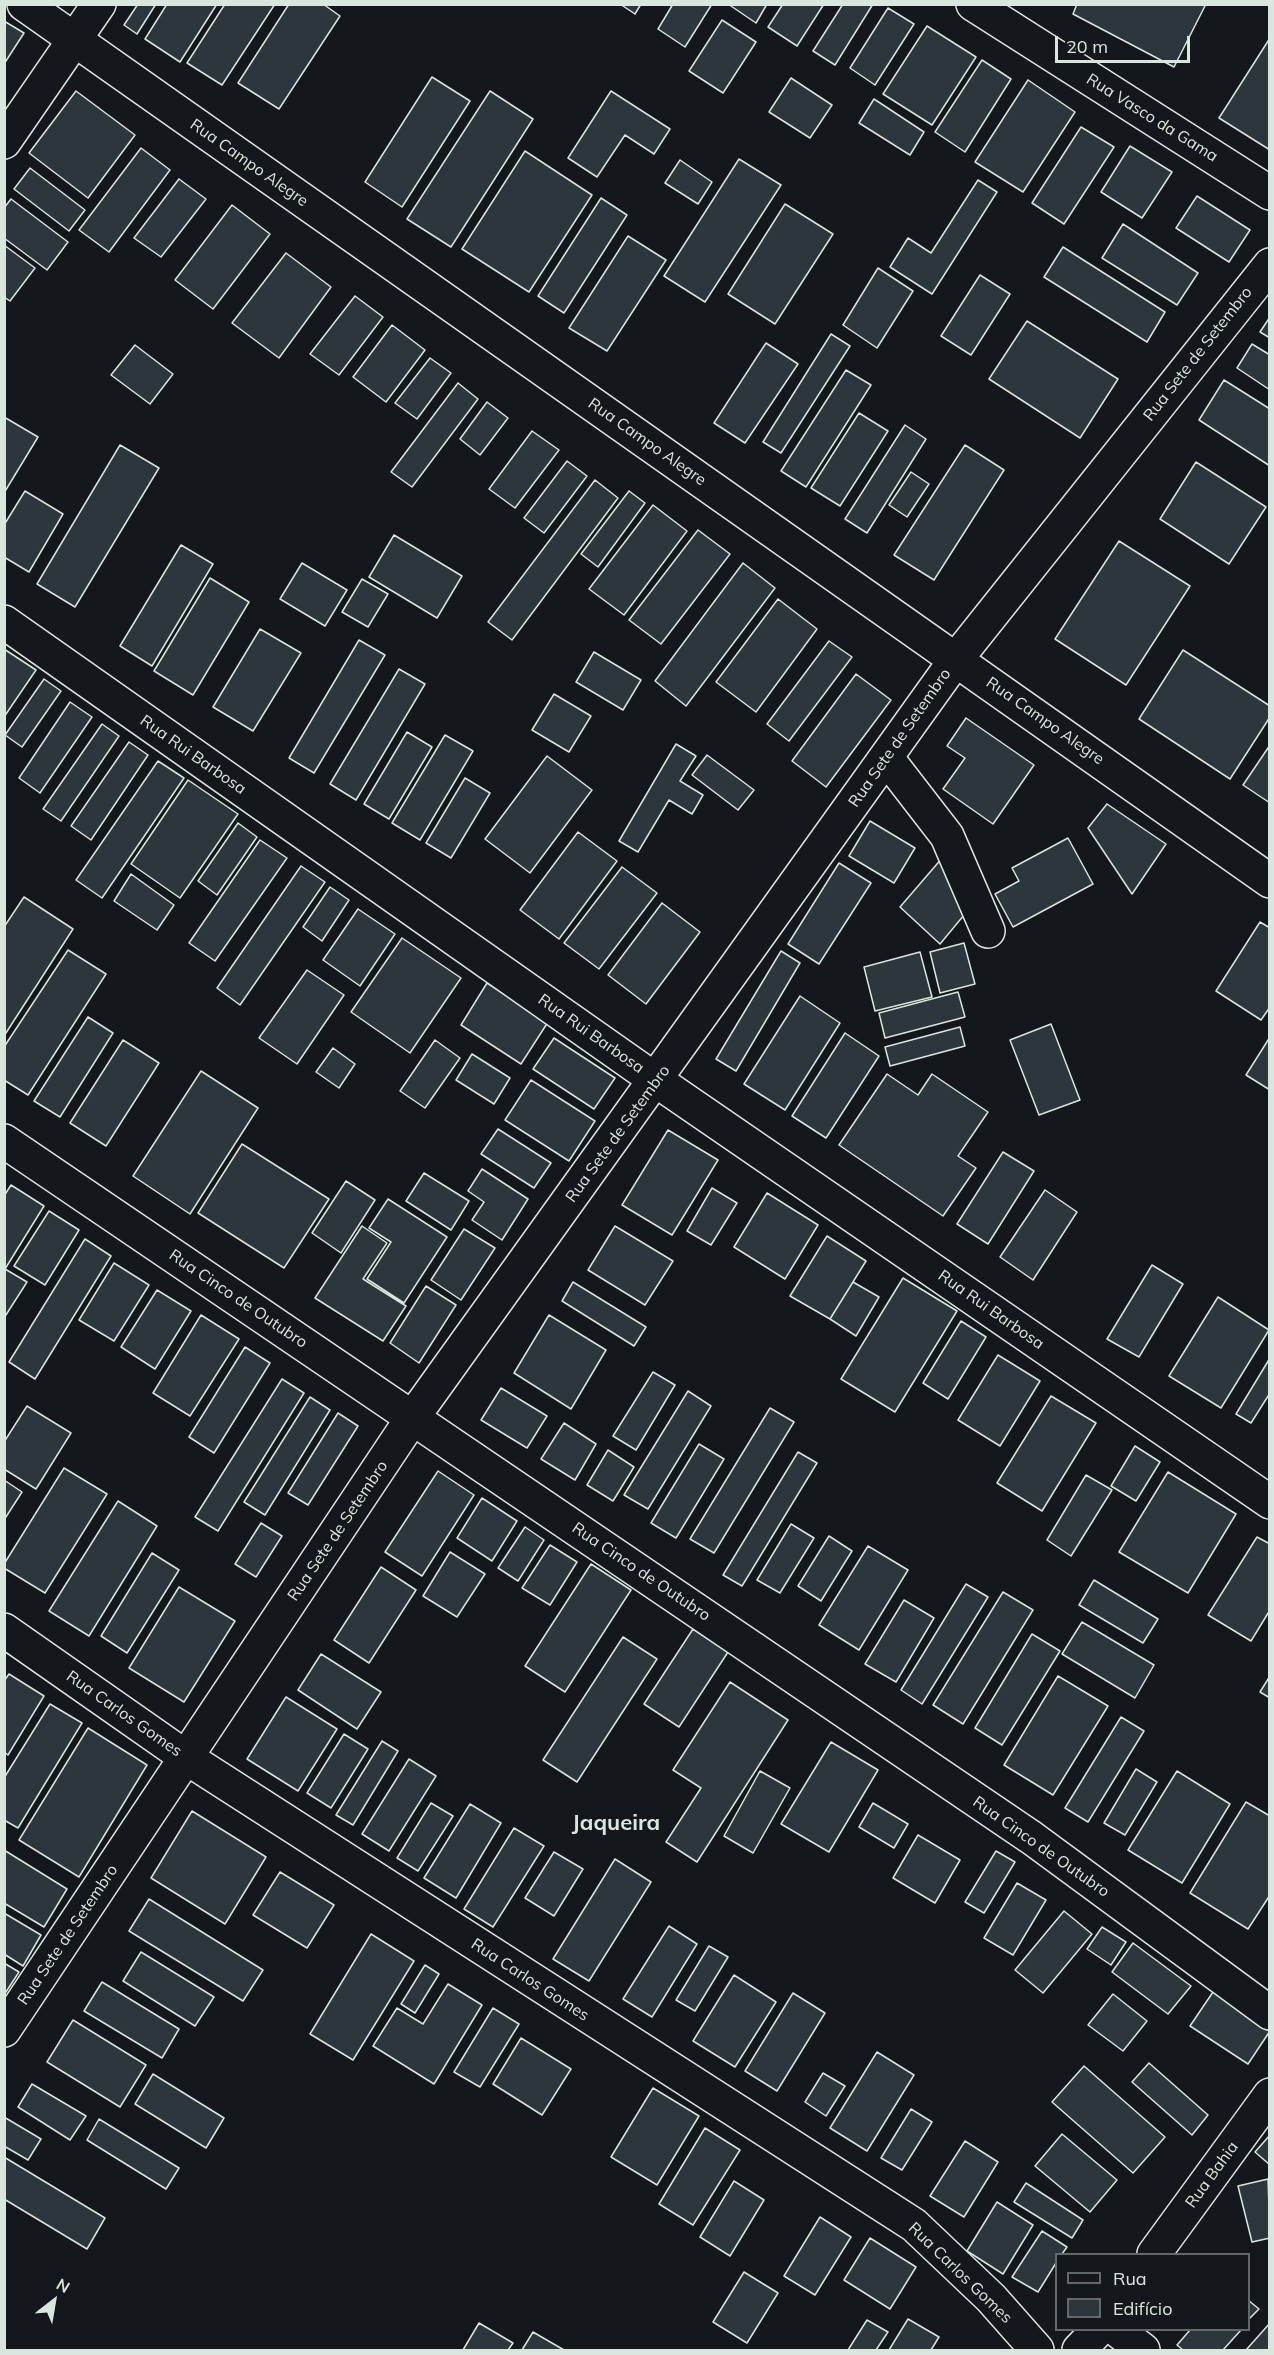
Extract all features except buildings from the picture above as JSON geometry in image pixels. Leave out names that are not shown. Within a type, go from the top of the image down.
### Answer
[{"type":"street","name":"Rua Campo Alegre","points":[[24,4],[957,658],[1269,881]]},
{"type":"street","points":[[4,142],[99,4]]},
{"type":"street","name":"Rua Vasco da Gama","points":[[973,4],[1269,193]]},
{"type":"street","name":"Rua Sete de Setembro","points":[[4,2031],[413,1417],[657,1081],[957,658],[1269,265]]},
{"type":"street","name":"Rua Rui Barbosa","points":[[4,622],[657,1081],[1269,1502]]},
{"type":"street","points":[[886,757],[946,836],[988,931]]},
{"type":"street","name":"Rua Cinco de Outubro","points":[[4,1141],[1032,1838],[1269,2013]]},
{"type":"street","name":"Rua Carlos Gomes","points":[[4,1630],[187,1758],[914,2226],[991,2298],[1037,2350]]},
{"type":"street","name":"Rua Bahia","points":[[1155,2253],[1269,2095]]},
{"type":"street","points":[[1079,2350],[1097,2331]]},
{"type":"street","points":[[1118,2331],[1143,2350]]},
{"type":"district","name":"Jaqueira","points":[[616,1823]]}]
